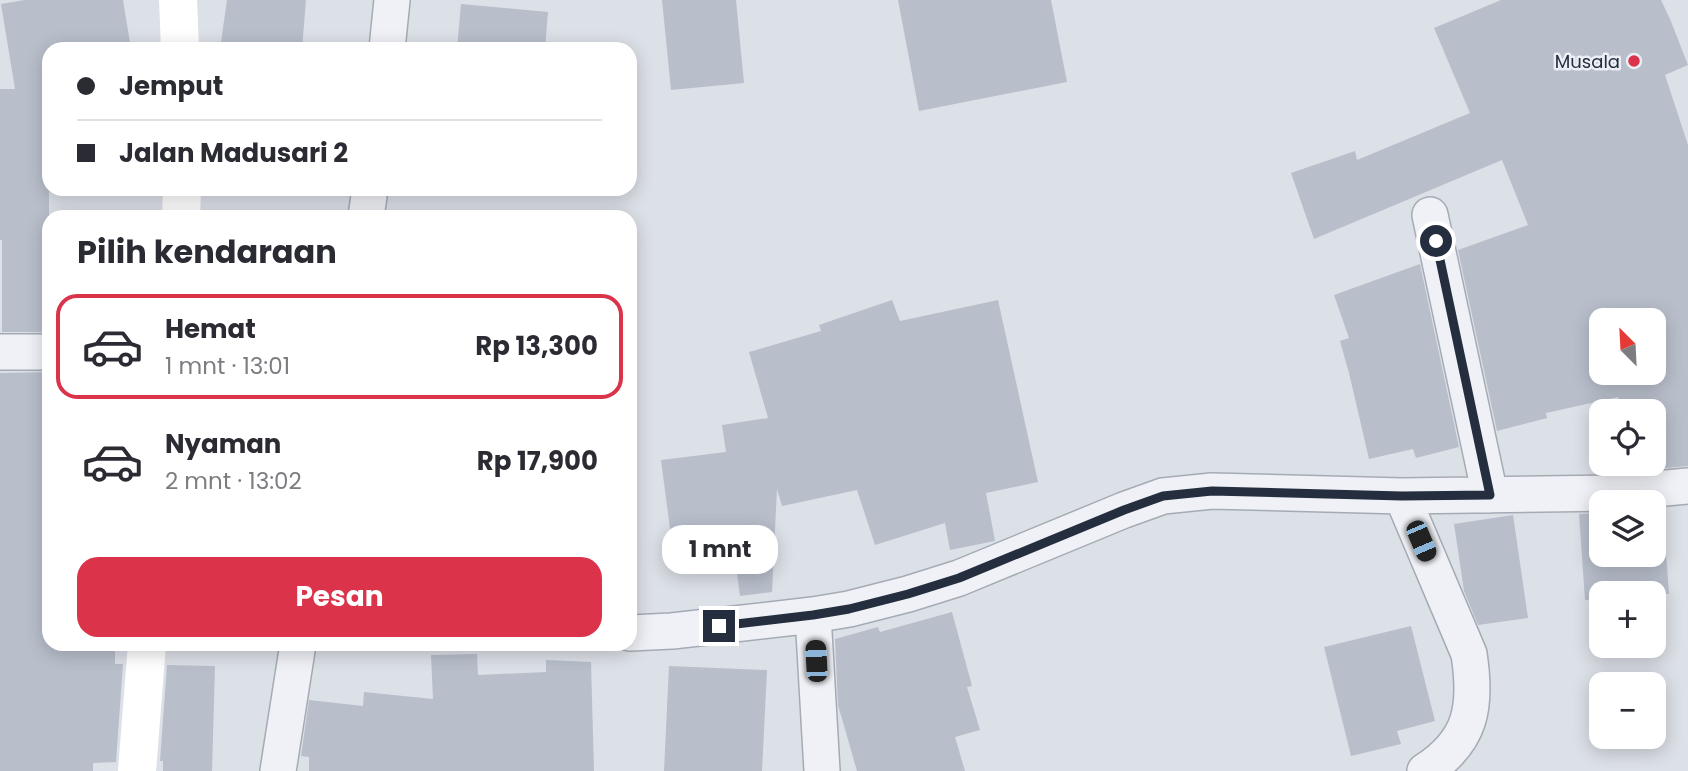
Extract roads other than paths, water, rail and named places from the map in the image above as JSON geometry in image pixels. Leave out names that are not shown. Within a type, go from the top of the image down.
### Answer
[{"type":"street","points":[[178,0],[180,42]]},
{"type":"street","points":[[388,42],[393,0]]},
{"type":"street","points":[[1430,215],[1490,495]]},
{"type":"street","points":[[0,352],[42,352]]},
{"type":"street","points":[[637,633],[813,615],[908,594],[959,578],[1163,496],[1212,491],[1402,496],[1614,493],[1688,485]]},
{"type":"street","points":[[1402,496],[1469,654],[1473,681],[1470,719],[1458,742],[1441,760],[1425,771]]},
{"type":"street","points":[[813,615],[822,771]]},
{"type":"street","points":[[137,771],[146,651]]},
{"type":"street","points":[[278,771],[298,651]]},
{"type":"place","name":"Musala","points":[[1634,61]]}]
